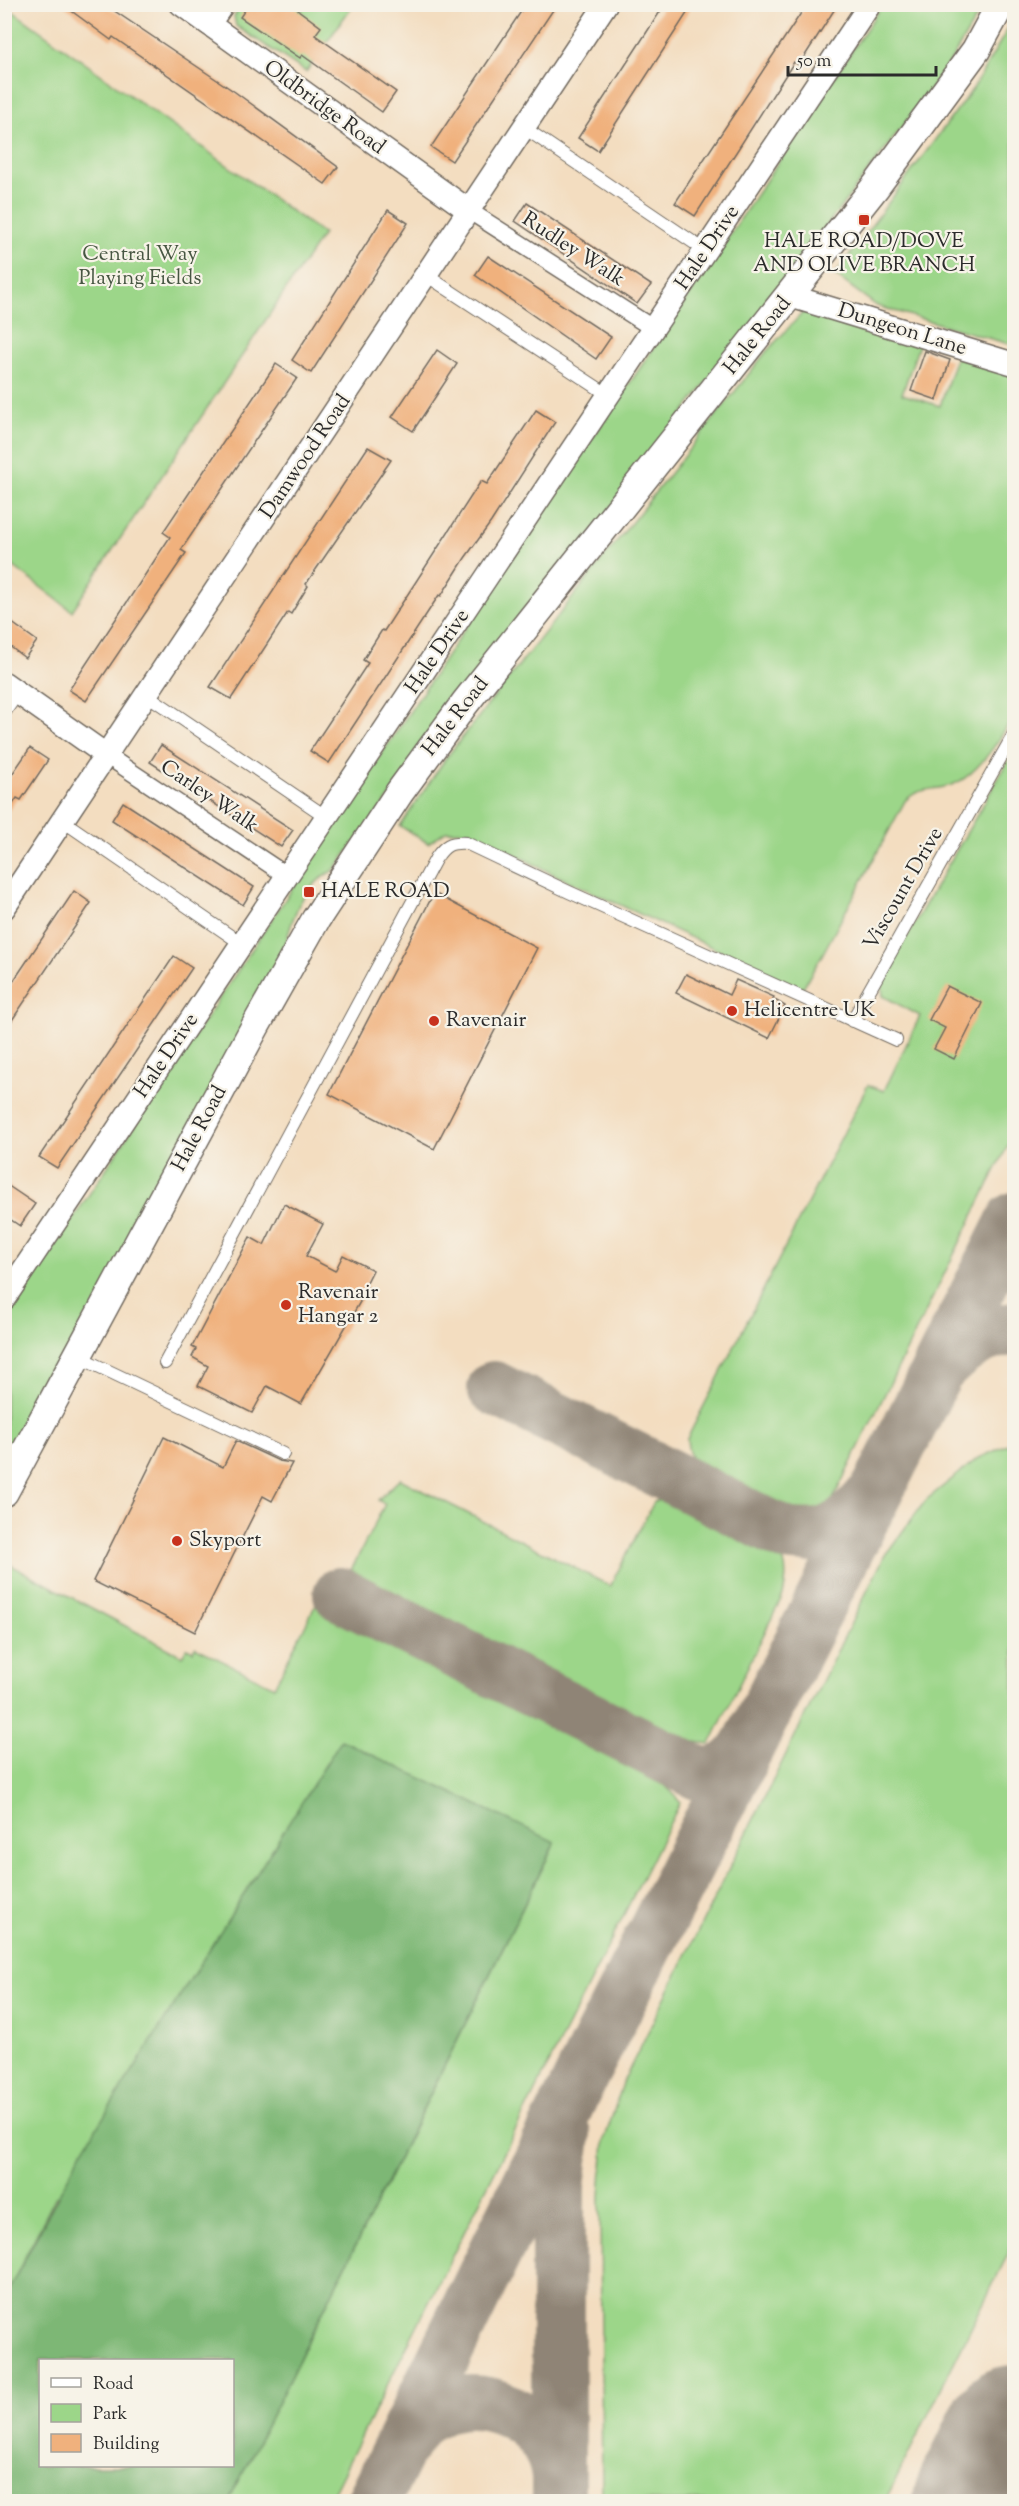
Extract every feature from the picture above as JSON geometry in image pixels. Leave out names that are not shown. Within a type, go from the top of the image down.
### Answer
[{"type":"street","name":"Oldbridge Road","points":[[181,4],[468,210]]},
{"type":"street","points":[[209,24],[223,4]]},
{"type":"street","name":"Damwood Road","points":[[4,908],[606,4]]},
{"type":"street","name":"Hale Drive","points":[[4,1299],[328,818],[870,4]]},
{"type":"street","name":"Hale Road","points":[[4,1492],[79,1357],[255,1027],[316,919],[380,821],[465,703],[650,468],[790,296],[969,60],[1001,4]]},
{"type":"street","name":"Rudley Walk","points":[[468,210],[654,329]]},
{"type":"street","name":"Dungeon Lane","points":[[790,296],[1014,364]]},
{"type":"street","points":[[11,688],[106,755]]},
{"type":"street","name":"Carley Walk","points":[[106,755],[287,876]]},
{"type":"lane","points":[[523,127],[706,251]]},
{"type":"lane","points":[[426,275],[610,396]]},
{"type":"lane","points":[[4,713],[11,688]]},
{"type":"lane","points":[[147,695],[328,818]]},
{"type":"lane","name":"Viscount Drive","points":[[852,1021],[1014,734]]},
{"type":"lane","points":[[63,821],[242,944]]},
{"type":"lane","points":[[165,1363],[436,858],[450,843],[466,843],[896,1040]]},
{"type":"lane","points":[[79,1357],[283,1454]]},
{"type":"green space","name":"Central Way Playing Fields","points":[[4,5],[323,234],[72,611],[5,560]]},
{"type":"green space","points":[[243,5],[353,5],[306,72],[236,26],[234,16]]},
{"type":"green space","points":[[882,5],[984,5],[944,72],[334,870],[321,878],[303,898],[292,922],[281,963],[5,1473],[5,1321]]},
{"type":"green space","points":[[1014,18],[1014,336],[1009,344],[877,306],[835,275],[974,87]]},
{"type":"green space","points":[[808,307],[920,342],[902,394],[940,406],[956,357],[1014,375],[1014,715],[986,757],[968,776],[948,786],[920,791],[905,801],[802,989],[551,873],[470,831],[446,831],[428,843],[400,826],[446,758],[766,352]]},
{"type":"green space","points":[[1014,751],[1014,1133],[832,1501],[810,1513],[786,1514],[760,1505],[707,1477],[692,1460],[687,1439],[868,1085],[884,1091],[920,1016],[883,996],[881,981]]},
{"type":"green space","points":[[1014,1442],[1014,2242],[885,2501],[602,2501],[600,2197],[604,2141],[624,2080],[885,1555],[926,1500],[977,1459]]},
{"type":"green space","points":[[400,1479],[610,1586],[654,1502],[666,1500],[702,1509],[742,1528],[774,1549],[782,1558],[786,1571],[783,1595],[710,1744],[673,1739],[632,1723],[346,1580],[385,1504],[378,1500]]},
{"type":"green space","points":[[5,1562],[182,1656],[187,1648],[193,1651],[195,1647],[274,1687],[319,1598],[599,1742],[650,1773],[669,1789],[680,1803],[329,2501],[229,2501],[555,1843],[56,2196],[5,2297]]},
{"type":"green space","points":[[341,1740],[555,1842],[229,2501],[5,2501],[5,2297],[79,2156]]},
{"type":"building","points":[[62,4],[104,4],[235,92],[338,167],[325,184],[113,37],[111,40]]},
{"type":"building","points":[[249,4],[290,4],[321,27],[315,35],[396,92],[382,112],[302,55],[300,58],[240,17]]},
{"type":"building","points":[[526,4],[557,4],[452,161],[431,147]]},
{"type":"building","points":[[665,4],[693,4],[598,151],[578,138]]},
{"type":"building","points":[[807,4],[838,4],[799,65],[794,62],[695,216],[675,203]]},
{"type":"building","points":[[527,203],[651,285],[637,304],[515,221]]},
{"type":"building","points":[[388,210],[408,223],[311,373],[292,360]]},
{"type":"building","points":[[488,256],[611,337],[596,359],[475,275]]},
{"type":"building","points":[[437,350],[457,364],[413,431],[392,417]]},
{"type":"building","points":[[925,351],[950,360],[937,400],[911,391]]},
{"type":"building","points":[[276,364],[297,378],[181,550],[186,553],[86,701],[69,690],[170,537],[163,532]]},
{"type":"building","points":[[536,410],[555,422],[491,522],[441,596],[439,595],[329,763],[310,751],[368,663],[363,660],[481,481],[487,484]]},
{"type":"building","points":[[368,447],[391,460],[306,584],[308,586],[291,614],[288,612],[231,699],[210,687]]},
{"type":"building","points":[[4,617],[37,641],[25,658],[4,642]]},
{"type":"building","points":[[161,745],[293,830],[281,847],[150,762]]},
{"type":"building","points":[[30,748],[48,760],[21,800],[17,798],[4,817],[4,786]]},
{"type":"building","points":[[123,802],[254,887],[243,905],[112,820]]},
{"type":"building","points":[[74,891],[91,903],[4,1032],[4,995]]},
{"type":"building","name":"Ravenair","points":[[434,893],[537,948],[434,1149],[329,1094]]},
{"type":"building","points":[[174,956],[192,968],[57,1168],[39,1157]]},
{"type":"building","points":[[686,974],[729,995],[736,980],[774,997],[773,999],[785,1006],[769,1038],[676,993]]},
{"type":"building","points":[[947,986],[982,1003],[954,1059],[934,1049],[945,1028],[929,1020]]},
{"type":"building","points":[[4,1183],[35,1204],[20,1226],[4,1215]]},
{"type":"building","name":"Ravenair Hangar 2","points":[[284,1204],[323,1224],[306,1256],[335,1271],[343,1255],[373,1270],[365,1286],[368,1288],[301,1404],[267,1386],[252,1413],[198,1386],[208,1366],[192,1357],[196,1349],[192,1347],[250,1237],[264,1245]]},
{"type":"building","name":"Skyport","points":[[164,1437],[223,1467],[236,1441],[279,1461],[292,1463],[272,1501],[263,1496],[195,1632],[93,1581]]},
{"type":"taxiway","points":[[373,2502],[585,2069],[1014,1219]]},
{"type":"taxiway","points":[[940,1368],[973,1341],[991,1333],[1014,1329]]},
{"type":"taxiway","points":[[494,1388],[785,1534],[813,1535],[834,1530],[852,1518],[871,1497]]},
{"type":"taxiway","points":[[340,1594],[698,1773],[714,1773],[727,1768],[748,1746]]},
{"type":"taxiway","points":[[558,2502],[558,2187],[564,2135]]},
{"type":"taxiway","points":[[404,2442],[424,2417],[444,2406],[465,2402],[487,2404],[508,2410],[526,2421],[542,2437],[553,2455],[558,2477]]},
{"type":"runway","points":[[980,2502],[1014,2432]]},
{"type":"place","name":"HALE ROAD/DOVE AND OLIVE BRANCH","points":[[864,220]]},
{"type":"place","name":"HALE ROAD","points":[[309,892]]},
{"type":"place","name":"Helicentre UK","points":[[732,1011]]},
{"type":"place","name":"Ravenair","points":[[434,1021]]},
{"type":"place","name":"Ravenair Hangar 2","points":[[286,1305]]},
{"type":"place","name":"Skyport","points":[[177,1541]]}]
